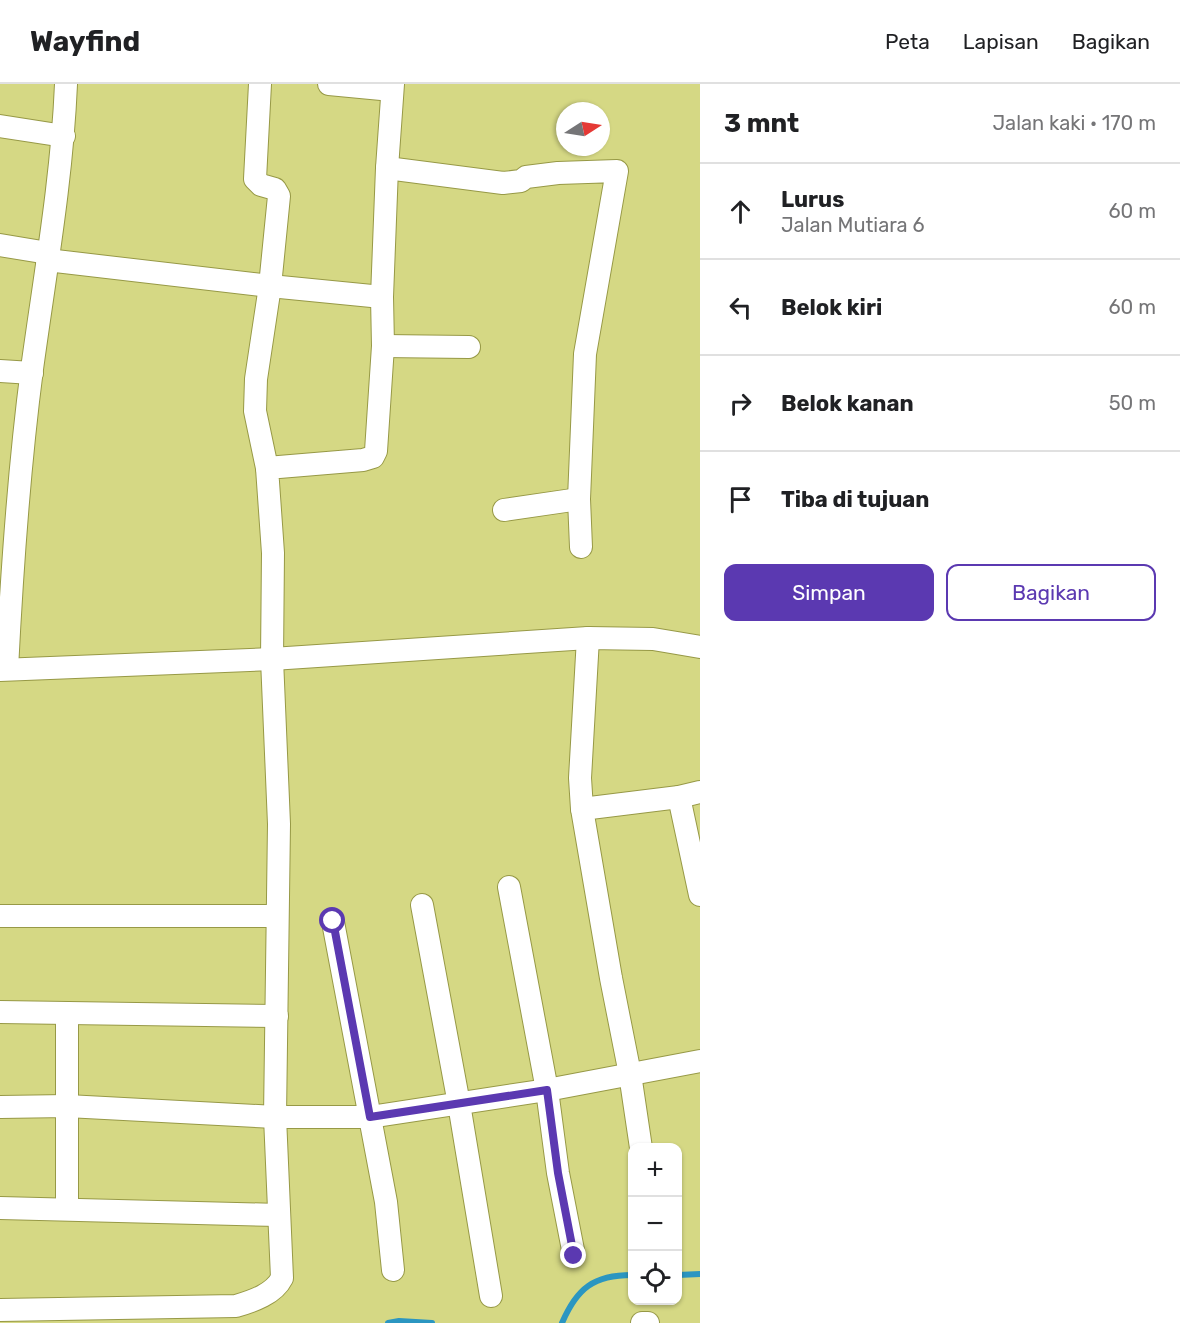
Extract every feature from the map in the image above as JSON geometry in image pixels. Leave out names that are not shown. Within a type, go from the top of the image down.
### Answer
[{"type":"street","points":[[66,84],[64,136],[32,373],[4,669],[272,659],[588,638],[653,639],[700,647]]},
{"type":"street","points":[[0,1310],[236,1306],[253,1301],[278,1286],[282,1278],[275,1117],[279,824],[272,659],[273,553],[267,468],[255,411],[256,379],[270,286],[279,196],[275,189],[261,185],[255,179],[260,84]]},
{"type":"street","points":[[267,468],[363,460],[373,457],[376,451],[383,346],[382,297],[392,87],[329,84]]},
{"type":"street","points":[[0,126],[64,136]]},
{"type":"street","points":[[387,168],[503,183],[558,172],[617,171],[585,354],[579,499],[581,547]]},
{"type":"street","points":[[0,245],[47,256],[270,286],[382,297]]},
{"type":"street","points":[[383,346],[469,347]]},
{"type":"street","points":[[0,371],[32,373]]},
{"type":"street","points":[[504,510],[579,499]]},
{"type":"street","points":[[588,638],[580,778],[582,809],[640,1143]]},
{"type":"street","points":[[582,809],[690,794],[699,884]]},
{"type":"street","points":[[509,887],[547,1090],[558,1173],[574,1256]]},
{"type":"street","points":[[422,904],[491,1296]]},
{"type":"street","points":[[0,916],[277,916]]},
{"type":"street","points":[[333,921],[386,1202],[393,1270]]},
{"type":"street","points":[[0,1012],[277,1016]]},
{"type":"street","points":[[67,1013],[68,1209]]},
{"type":"street","points":[[0,1107],[67,1106],[275,1117],[370,1117],[547,1090],[700,1060]]},
{"type":"street","points":[[0,1208],[279,1215]]},
{"type":"street","points":[[642,1323],[648,1323]]},
{"type":"waterway","points":[[682,1275],[700,1274]]},
{"type":"waterway","points":[[562,1323],[574,1301],[588,1286],[607,1278],[628,1275]]},
{"type":"waterway","points":[[388,1323],[399,1321],[432,1323]]},
{"type":"route","points":[[333,921],[370,1117],[547,1090],[558,1173],[574,1256]]}]
